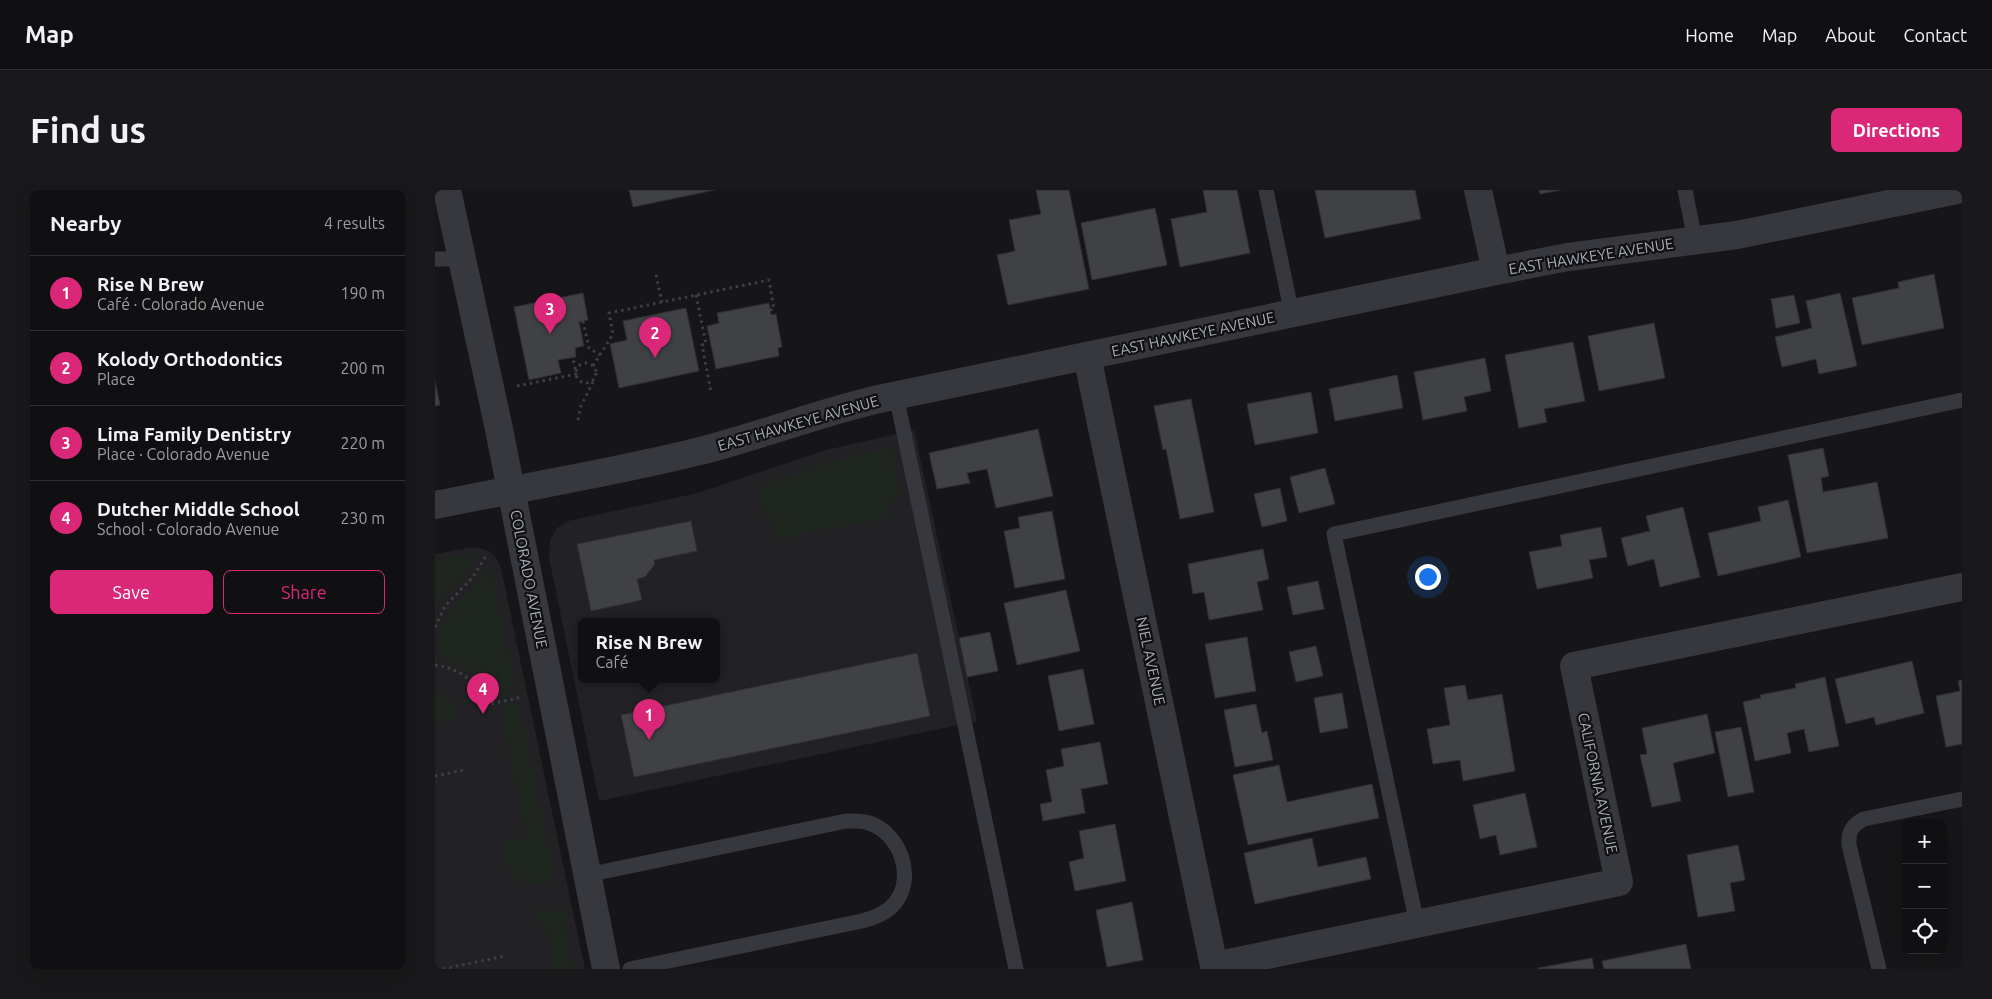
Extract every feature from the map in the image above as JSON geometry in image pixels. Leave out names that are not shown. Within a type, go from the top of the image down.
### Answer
[{"type":"street","points":[[1479,190],[1496,271]]},
{"type":"street","name":"EAST HAWKEYE AVENUE","points":[[435,505],[701,451],[825,413],[896,395],[1568,257],[1754,232],[1957,190]]},
{"type":"street","name":"COLORADO AVENUE","points":[[443,191],[463,259],[511,489],[606,969]]},
{"type":"street","name":"NIEL AVENUE","points":[[1087,356],[1215,966]]},
{"type":"street","name":"CALIFORNIA AVENUE","points":[[1215,966],[1619,882],[1574,666],[1962,587]]},
{"type":"lane","points":[[1266,190],[1292,314]]},
{"type":"lane","points":[[1685,190],[1695,240]]},
{"type":"lane","points":[[435,258],[463,259]]},
{"type":"lane","points":[[896,395],[1016,969]]},
{"type":"lane","points":[[1417,924],[1334,534],[1962,400]]},
{"type":"lane","points":[[1879,969],[1849,845],[1849,832],[1853,826],[1863,820],[1962,799]]},
{"type":"lane","points":[[587,875],[846,822],[868,822],[878,826],[886,832],[898,848],[904,866],[903,886],[895,903],[880,915],[862,921],[630,969]]},
{"type":"path","points":[[656,275],[662,302]]},
{"type":"path","points":[[593,366],[613,334],[609,313],[769,280],[775,309],[770,310]]},
{"type":"path","points":[[696,295],[706,344],[702,345],[711,392]]},
{"type":"path","points":[[583,321],[589,348],[600,355]]},
{"type":"path","points":[[573,357],[576,374],[581,382],[588,383],[594,379]]},
{"type":"path","points":[[576,374],[577,368],[581,364],[593,366],[596,372],[580,408],[578,420]]},
{"type":"path","points":[[516,386],[576,374]]},
{"type":"path","points":[[435,628],[445,606],[473,577],[487,554]]},
{"type":"path","points":[[435,665],[460,673],[474,682],[484,692],[489,704],[523,697]]},
{"type":"path","points":[[435,776],[464,770]]},
{"type":"path","points":[[443,969],[505,956]]},
{"type":"shaded area","points":[[914,430],[977,721],[599,801],[549,558],[550,540],[557,528],[568,521],[698,493],[826,450]]},
{"type":"shaded area","points":[[891,447],[900,495],[884,507],[891,516],[775,540],[771,517],[765,518],[759,486],[827,463]]},
{"type":"shaded area","points":[[468,548],[489,551],[496,558],[501,568],[585,969],[435,969],[435,554]]},
{"type":"shaded area","points":[[467,554],[474,560],[473,563],[435,609],[435,561]]},
{"type":"shaded area","points":[[484,569],[492,576],[516,691],[500,694],[470,671],[444,659],[437,650],[441,627],[447,616]]},
{"type":"shaded area","points":[[435,694],[445,696],[451,701],[456,708],[459,718],[435,723]]},
{"type":"shaded area","points":[[519,703],[549,853],[552,853],[556,874],[545,881],[531,884],[525,883],[513,876],[507,864],[502,843],[527,838],[501,707]]},
{"type":"shaded area","points":[[564,910],[567,923],[563,924],[573,969],[555,969],[546,925],[537,917],[538,911]]},
{"type":"building","points":[[629,190],[715,190],[633,207]]},
{"type":"building","points":[[1036,190],[1069,190],[1089,289],[1008,305],[997,255],[1015,251],[1009,220],[1041,214]]},
{"type":"building","points":[[1203,190],[1237,190],[1250,253],[1180,267],[1171,219],[1207,212]]},
{"type":"building","points":[[1315,190],[1415,190],[1421,219],[1325,238]]},
{"type":"building","points":[[1539,190],[1561,190],[1540,194]]},
{"type":"building","points":[[1155,208],[1167,265],[1092,280],[1081,223]]},
{"type":"building","points":[[1934,274],[1944,328],[1862,345],[1852,298],[1899,288],[1898,282]]},
{"type":"building","points":[[583,293],[588,320],[579,322],[584,346],[575,348],[576,357],[558,360],[561,373],[529,380],[514,307]]},
{"type":"building","points":[[1840,293],[1857,366],[1819,374],[1816,359],[1782,367],[1775,337],[1812,328],[1806,301]]},
{"type":"building","points":[[1794,295],[1800,323],[1776,328],[1771,299]]},
{"type":"building","points":[[769,303],[771,315],[776,314],[782,347],[778,348],[779,356],[716,369],[707,326],[719,323],[717,313]]},
{"type":"building","points":[[686,308],[699,371],[619,388],[610,344],[627,340],[623,321]]},
{"type":"building","points":[[1654,323],[1665,378],[1599,391],[1588,336]]},
{"type":"building","points":[[1573,342],[1585,401],[1544,409],[1547,422],[1519,428],[1505,355]]},
{"type":"building","points":[[1485,358],[1491,391],[1464,397],[1467,411],[1423,420],[1414,372]]},
{"type":"building","points":[[1397,375],[1403,408],[1335,421],[1329,389]]},
{"type":"building","points":[[435,381],[440,405],[435,406]]},
{"type":"building","points":[[1311,392],[1318,433],[1255,445],[1247,404]]},
{"type":"building","points":[[1191,399],[1214,512],[1180,519],[1166,449],[1163,450],[1154,406]]},
{"type":"building","points":[[1038,429],[1053,496],[996,508],[987,469],[967,473],[970,483],[937,489],[929,453]]},
{"type":"building","points":[[1823,448],[1829,476],[1821,478],[1823,492],[1877,482],[1888,538],[1807,553],[1788,455]]},
{"type":"building","points":[[1325,468],[1335,504],[1299,513],[1290,477]]},
{"type":"building","points":[[1280,488],[1287,521],[1262,527],[1254,494]]},
{"type":"building","points":[[1788,500],[1801,557],[1718,576],[1708,533],[1761,521],[1758,507]]},
{"type":"building","points":[[1683,507],[1700,577],[1660,587],[1654,559],[1628,566],[1621,538],[1650,531],[1646,516]]},
{"type":"building","points":[[1052,511],[1065,579],[1015,588],[1004,531],[1020,528],[1018,517]]},
{"type":"building","points":[[691,521],[697,551],[654,560],[655,564],[645,577],[637,579],[642,600],[591,611],[577,544]]},
{"type":"building","points":[[1601,527],[1607,557],[1589,560],[1593,578],[1537,589],[1529,552],[1562,546],[1560,535]]},
{"type":"building","points":[[1263,549],[1269,579],[1257,582],[1263,610],[1209,620],[1204,592],[1193,594],[1188,564]]},
{"type":"building","points":[[1318,581],[1324,609],[1293,615],[1287,587]]},
{"type":"building","points":[[1066,590],[1080,651],[1017,665],[1004,603]]},
{"type":"building","points":[[990,632],[998,671],[967,677],[959,638]]},
{"type":"building","points":[[1247,637],[1256,691],[1215,698],[1205,644]]},
{"type":"building","points":[[1316,646],[1323,676],[1296,682],[1289,652]]},
{"type":"building","points":[[917,653],[930,716],[634,777],[621,715]]},
{"type":"building","points":[[1912,661],[1924,713],[1876,725],[1874,717],[1846,724],[1835,679]]},
{"type":"building","points":[[1083,669],[1094,724],[1059,731],[1048,676]]},
{"type":"building","points":[[1825,677],[1839,746],[1809,752],[1804,729],[1787,733],[1791,753],[1755,761],[1743,702],[1761,698],[1760,695],[1796,688],[1795,684]]},
{"type":"building","points":[[1962,680],[1962,744],[1946,747],[1936,696],[1960,691],[1958,681]]},
{"type":"building","points":[[1465,685],[1468,700],[1502,694],[1515,771],[1463,781],[1460,760],[1433,764],[1427,729],[1450,725],[1444,688]]},
{"type":"building","points":[[1342,693],[1348,728],[1320,733],[1314,698]]},
{"type":"building","points":[[1256,704],[1262,733],[1267,731],[1273,760],[1235,767],[1224,710]]},
{"type":"building","points":[[1707,714],[1715,753],[1673,763],[1681,801],[1652,807],[1640,755],[1647,754],[1642,728]]},
{"type":"building","points":[[1741,727],[1754,792],[1728,797],[1715,732]]},
{"type":"building","points":[[1100,742],[1108,784],[1081,789],[1085,813],[1043,821],[1040,804],[1052,802],[1046,770],[1064,766],[1061,749]]},
{"type":"building","points":[[1279,765],[1287,802],[1372,784],[1379,818],[1248,845],[1233,775]]},
{"type":"building","points":[[1525,793],[1537,847],[1500,855],[1496,835],[1480,839],[1473,805]]},
{"type":"building","points":[[1115,824],[1126,881],[1075,891],[1069,862],[1084,858],[1079,831]]},
{"type":"building","points":[[1312,838],[1318,867],[1366,857],[1371,879],[1255,904],[1244,853]]},
{"type":"building","points":[[1738,845],[1745,880],[1730,883],[1735,911],[1698,917],[1687,855]]},
{"type":"building","points":[[1132,902],[1143,960],[1107,967],[1096,910]]},
{"type":"building","points":[[1686,944],[1691,969],[1604,969],[1602,961]]},
{"type":"building","points":[[1592,958],[1594,969],[1538,969],[1538,968]]},
{"type":"place","name":"Lima Family Dentistry","points":[[550,334]]},
{"type":"place","name":"Kolody Orthodontics","points":[[655,358]]},
{"type":"place","name":"Dutcher Middle School","points":[[483,714]]},
{"type":"place","name":"Rise N Brew","points":[[649,740]]}]
